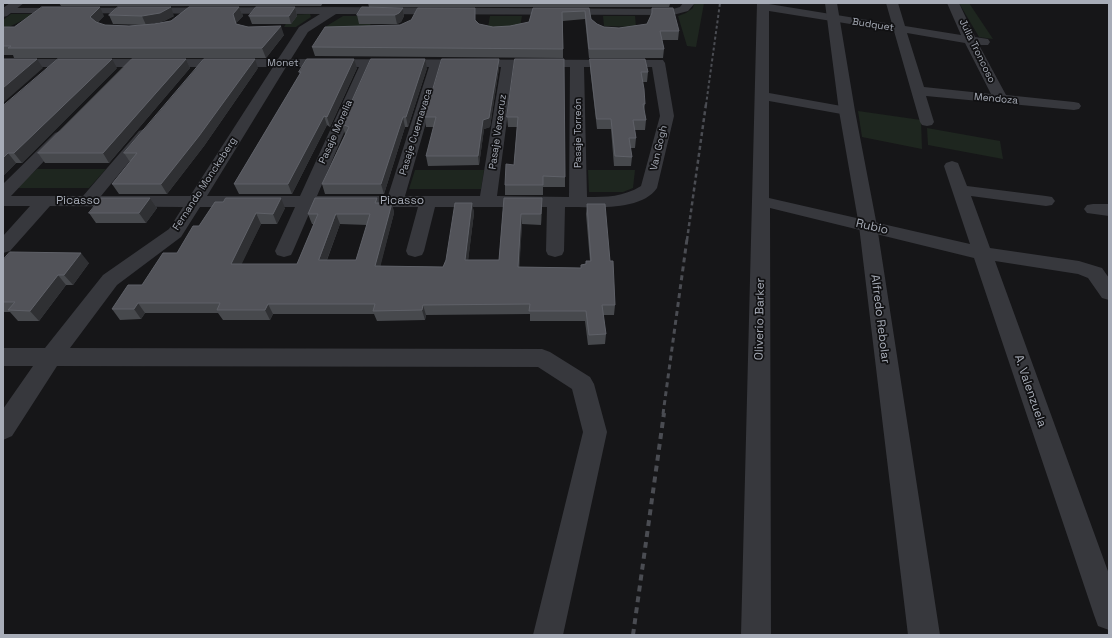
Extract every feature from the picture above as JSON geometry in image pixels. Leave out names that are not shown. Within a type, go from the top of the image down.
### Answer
[{"type":"street","points":[[5,12],[18,3]]},
{"type":"street","name":"Fernando Monckeberg","points":[[3,429],[51,357],[110,280],[175,232],[303,30],[348,3]]},
{"type":"street","points":[[5,12],[47,7],[111,11],[172,7],[188,10],[232,7],[255,11],[414,11],[491,8],[527,11],[563,7],[595,11],[626,7],[643,12],[664,12],[679,11],[684,9],[689,3]]},
{"type":"street","points":[[892,3],[927,122]]},
{"type":"street","name":"Julia Troncoso","points":[[953,3],[970,40],[1001,99]]},
{"type":"street","name":"Budquet","points":[[763,5],[832,11],[899,29],[984,42]]},
{"type":"street","name":"Oliverio Barker","points":[[756,635],[763,5]]},
{"type":"street","points":[[31,20],[47,7]]},
{"type":"street","points":[[483,27],[491,8]]},
{"type":"street","points":[[176,23],[188,10]]},
{"type":"street","points":[[243,24],[255,11]]},
{"type":"street","points":[[409,25],[414,11]]},
{"type":"street","points":[[526,24],[527,11]]},
{"type":"street","points":[[595,11],[598,26]]},
{"type":"street","name":"Alfredo Rebolar","points":[[832,11],[868,226],[924,635]]},
{"type":"street","points":[[643,12],[644,26]]},
{"type":"street","points":[[288,30],[326,30]]},
{"type":"street","name":"Monet","points":[[3,63],[658,63]]},
{"type":"street","points":[[43,78],[60,63]]},
{"type":"street","points":[[116,79],[132,63]]},
{"type":"street","points":[[193,75],[203,63]]},
{"type":"street","name":"Pasaje Morelia","points":[[284,251],[367,63]]},
{"type":"street","name":"Pasaje Cuernavaca","points":[[395,202],[437,63]]},
{"type":"street","name":"Pasaje Veracruz","points":[[488,202],[508,63]]},
{"type":"street","name":"Pasaje Torreón","points":[[577,63],[578,202]]},
{"type":"street","name":"Van Gogh","points":[[608,202],[635,197],[649,188],[666,116],[658,63]]},
{"type":"street","name":"Mendoza","points":[[918,91],[1074,106]]},
{"type":"street","points":[[762,96],[848,111]]},
{"type":"street","points":[[88,201],[153,123]]},
{"type":"street","points":[[3,194],[68,128]]},
{"type":"street","name":"A. Valenzuela","points":[[952,166],[1109,615]]},
{"type":"street","points":[[961,190],[1046,201]]},
{"type":"street","name":"Picasso","points":[[3,201],[608,202]]},
{"type":"street","points":[[3,247],[45,201]]},
{"type":"street","points":[[415,251],[428,202]]},
{"type":"street","points":[[555,251],[556,202]]},
{"type":"street","name":"Rubio","points":[[761,202],[982,253],[1079,268],[1095,273],[1109,293]]},
{"type":"street","points":[[3,357],[542,358],[582,384],[595,432],[548,635]]},
{"type":"shaded area","points":[[694,3],[704,3],[696,47],[687,46],[678,16],[693,8]]},
{"type":"shaded area","points":[[959,3],[969,3],[993,39],[979,37]]},
{"type":"shaded area","points":[[11,14],[35,14],[3,30],[3,20]]},
{"type":"shaded area","points":[[310,14],[311,17],[296,27],[284,27],[291,15]]},
{"type":"shaded area","points":[[343,16],[375,16],[369,27],[325,27]]},
{"type":"shaded area","points":[[490,16],[522,16],[520,27],[488,27]]},
{"type":"shaded area","points":[[603,16],[635,16],[636,27],[604,26]]},
{"type":"shaded area","points":[[858,111],[921,120],[922,149],[862,137]]},
{"type":"shaded area","points":[[927,128],[1000,141],[1003,159],[928,145]]},
{"type":"shaded area","points":[[37,169],[106,169],[89,188],[17,188]]},
{"type":"shaded area","points":[[415,170],[484,170],[481,189],[409,189]]},
{"type":"shaded area","points":[[588,170],[635,170],[633,188],[623,192],[589,192]]},
{"type":"building","points":[[42,7],[100,7],[90,17],[96,22],[105,25],[129,26],[171,21],[189,7],[239,7],[233,14],[236,24],[248,27],[281,26],[262,48],[8,48],[11,46],[3,46],[3,27],[14,27]]},
{"type":"building","points":[[118,7],[171,7],[160,13],[142,16],[109,15]]},
{"type":"building","points":[[256,7],[295,7],[289,16],[249,16]]},
{"type":"building","points":[[362,7],[403,8],[395,15],[357,15]]},
{"type":"building","points":[[418,8],[475,8],[475,20],[479,24],[493,27],[510,26],[529,22],[533,8],[589,8],[591,19],[597,24],[604,27],[619,28],[647,24],[652,13],[652,8],[673,8],[679,31],[660,31],[664,49],[589,49],[585,11],[562,12],[563,49],[312,47],[325,27],[400,25],[411,20]]},
{"type":"building","points":[[3,59],[37,59],[3,88]]},
{"type":"building","points":[[58,59],[112,59],[14,153],[8,153],[3,158],[3,106]]},
{"type":"building","points":[[132,59],[186,59],[103,153],[38,153]]},
{"type":"building","points":[[204,59],[255,59],[199,136],[161,184],[112,184],[137,153],[124,153]]},
{"type":"building","points":[[307,59],[354,59],[327,117],[324,116],[288,184],[234,184],[301,72],[299,72]]},
{"type":"building","points":[[371,59],[425,59],[406,117],[403,117],[381,184],[322,184],[349,127],[342,124]]},
{"type":"building","points":[[442,59],[499,59],[489,118],[483,120],[478,156],[426,156],[436,117],[425,117]]},
{"type":"building","points":[[515,59],[564,59],[565,177],[543,176],[543,185],[505,185],[506,164],[514,165],[518,117],[507,117]]},
{"type":"building","points":[[590,59],[645,59],[648,72],[641,72],[645,104],[643,104],[646,120],[633,120],[636,138],[629,138],[632,157],[615,156],[611,119],[597,119]]},
{"type":"building","points":[[101,198],[150,198],[139,213],[89,213]]},
{"type":"building","points":[[226,198],[281,198],[273,214],[256,213],[231,264],[297,264],[318,214],[308,214],[315,198],[377,198],[375,203],[392,203],[375,266],[443,267],[446,260],[455,203],[472,203],[465,260],[499,260],[504,198],[542,198],[541,214],[521,214],[518,267],[581,268],[581,265],[586,264],[586,261],[591,261],[587,204],[605,204],[610,261],[613,261],[615,305],[602,305],[606,334],[589,335],[586,311],[529,311],[530,304],[423,305],[422,310],[373,311],[375,304],[268,304],[265,310],[217,310],[220,303],[138,303],[134,309],[112,309],[128,285],[142,285],[163,253],[177,253],[193,226],[199,226],[215,202],[223,202]],"holes":[[[336,214],[370,214],[356,260],[319,260]]]},
{"type":"building","points":[[10,252],[81,253],[64,275],[58,275],[30,311],[8,310],[15,302],[3,302],[3,260]]},
{"type":"railway","points":[[706,105],[720,3]]},
{"type":"railway","points":[[687,240],[706,104]]},
{"type":"railway","points":[[663,414],[687,239]]},
{"type":"railway","points":[[633,635],[664,413]]}]
